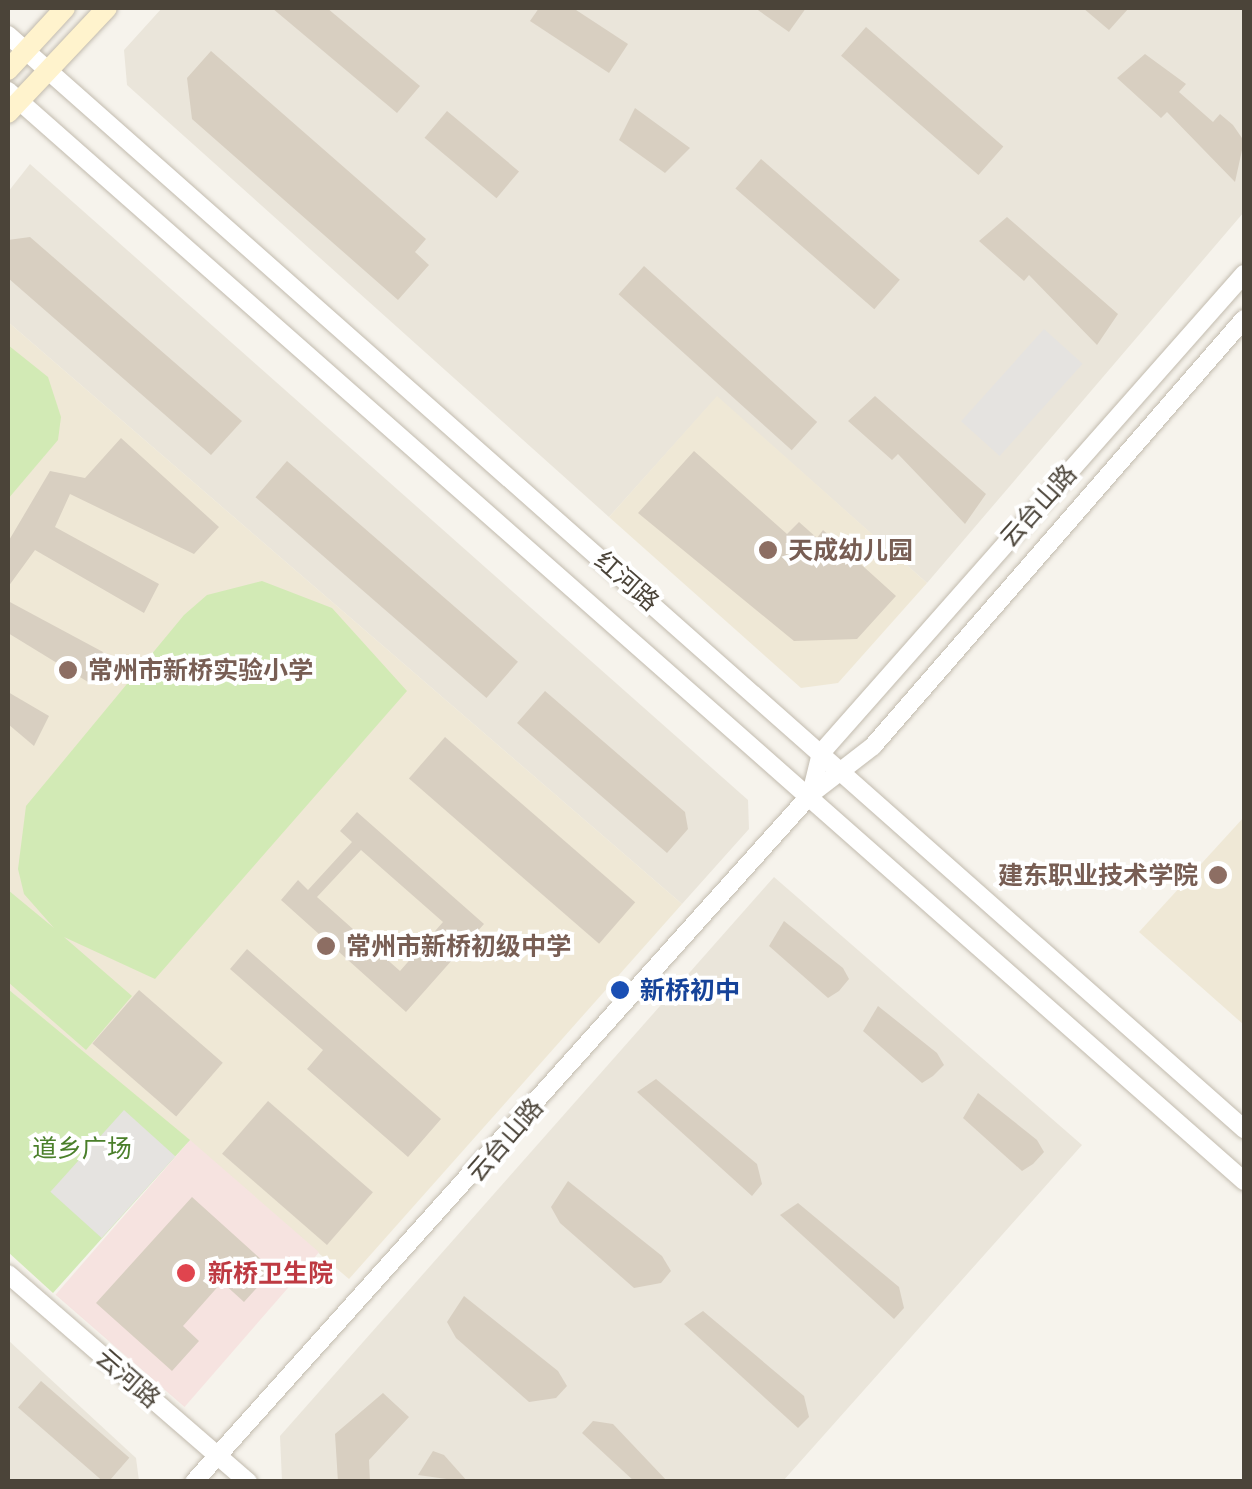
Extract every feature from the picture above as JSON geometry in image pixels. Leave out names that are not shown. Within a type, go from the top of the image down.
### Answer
[{"type":"main road","points":[[8,70],[65,8]]},
{"type":"main road","points":[[11,102],[108,8]]},
{"type":"street","name":"红河路","points":[[8,34],[1244,1129]]},
{"type":"street","name":"红河路","points":[[11,102],[811,794],[1244,1181]]},
{"type":"street","name":"云台山路","points":[[811,794],[822,753],[1244,274]]},
{"type":"street","name":"云台山路","points":[[194,1482],[811,794],[846,775],[1244,319]]},
{"type":"street","name":"云河路","points":[[8,1274],[248,1482]]},
{"type":"shaded area","points":[[162,8],[1244,8],[1244,212],[927,583],[717,397],[609,517],[127,85],[124,50]]},
{"type":"shaded area","points":[[30,164],[748,800],[749,829],[682,904],[8,322],[8,192]]},
{"type":"shaded area","name":"常州市新桥初级中学","points":[[8,322],[682,904],[349,1279],[8,989]]},
{"type":"shaded area","points":[[1044,329],[1083,364],[1000,456],[961,421]]},
{"type":"shaded area","name":"天成幼儿园","points":[[717,396],[927,583],[838,683],[801,688],[609,517]]},
{"type":"shaded area","name":"建东职业技术学院","points":[[1244,817],[1244,1025],[1139,932]]},
{"type":"shaded area","points":[[774,877],[1082,1145],[783,1481],[282,1481],[280,1436]]},
{"type":"shaded area","points":[[124,1110],[175,1156],[102,1238],[50,1192]]},
{"type":"shaded area","name":"新桥卫生院","points":[[190,1140],[319,1252],[185,1407],[56,1295]]},
{"type":"shaded area","points":[[8,1340],[136,1458],[139,1481],[8,1481]]},
{"type":"green space","points":[[8,345],[48,377],[61,417],[58,440],[8,499]]},
{"type":"green space","points":[[262,581],[332,608],[407,691],[155,979],[64,937],[132,996],[86,1050],[8,982],[8,890],[54,928],[24,894],[18,869],[26,806],[184,615],[207,595]]},
{"type":"green space","name":"道乡广场","points":[[8,989],[190,1140],[53,1293],[8,1252]]},
{"type":"building","points":[[272,8],[327,8],[420,86],[397,113]]},
{"type":"building","points":[[539,8],[573,8],[628,44],[609,73],[530,21]]},
{"type":"building","points":[[755,8],[806,8],[789,32]]},
{"type":"building","points":[[1083,8],[1129,8],[1109,30]]},
{"type":"building","points":[[866,27],[1003,146],[978,175],[841,56]]},
{"type":"building","points":[[211,51],[426,239],[415,252],[429,265],[398,300],[192,119],[187,78]]},
{"type":"building","points":[[1145,54],[1186,84],[1179,92],[1213,122],[1220,114],[1233,125],[1244,141],[1235,182],[1167,112],[1161,118],[1117,78]]},
{"type":"building","points":[[635,108],[690,148],[665,173],[619,140]]},
{"type":"building","points":[[447,111],[519,171],[497,198],[425,138]]},
{"type":"building","points":[[761,159],[900,280],[874,309],[735,188]]},
{"type":"building","points":[[1007,217],[1118,314],[1097,345],[1029,275],[1024,281],[979,241]]},
{"type":"building","points":[[30,237],[242,421],[211,455],[8,278],[8,240]]},
{"type":"building","points":[[644,266],[817,422],[792,450],[619,294]]},
{"type":"building","points":[[875,396],[986,494],[965,524],[898,454],[892,460],[848,421]]},
{"type":"building","points":[[121,438],[219,527],[194,554],[70,494],[55,527],[159,584],[144,613],[35,550],[8,587],[8,542],[50,471],[85,478]]},
{"type":"building","points":[[694,451],[787,534],[799,522],[817,538],[823,530],[896,596],[857,639],[794,641],[638,513]]},
{"type":"building","points":[[287,461],[518,662],[486,698],[256,497]]},
{"type":"building","points":[[8,601],[103,652],[88,682],[8,633]]},
{"type":"building","points":[[545,691],[685,812],[688,829],[667,853],[517,723]]},
{"type":"building","points":[[8,692],[49,716],[34,746],[8,724]]},
{"type":"building","points":[[445,737],[635,902],[599,944],[409,779]]},
{"type":"building","points":[[357,812],[484,924],[406,1012],[281,900],[298,880],[308,890],[352,842],[340,831]],"holes":[[[361,850],[443,922],[400,971],[317,897]]]},
{"type":"building","points":[[784,921],[843,968],[849,979],[839,991],[828,998],[769,946]]},
{"type":"building","points":[[247,949],[441,1119],[408,1157],[307,1069],[323,1050],[230,969]]},
{"type":"building","points":[[139,990],[223,1063],[176,1116],[92,1044]]},
{"type":"building","points":[[878,1006],[937,1053],[944,1065],[933,1076],[922,1083],[863,1031]]},
{"type":"building","points":[[656,1079],[757,1164],[762,1184],[752,1196],[637,1092]]},
{"type":"building","points":[[978,1093],[1037,1140],[1044,1152],[1033,1164],[1022,1171],[963,1118]]},
{"type":"building","points":[[268,1101],[373,1192],[327,1245],[222,1154]]},
{"type":"building","points":[[568,1181],[662,1256],[671,1271],[661,1283],[634,1288],[560,1223],[551,1207]]},
{"type":"building","points":[[192,1197],[273,1270],[244,1302],[222,1282],[183,1326],[199,1341],[172,1371],[96,1303]]},
{"type":"building","points":[[798,1203],[899,1287],[904,1308],[894,1319],[780,1215]]},
{"type":"building","points":[[464,1296],[558,1371],[567,1386],[556,1398],[529,1402],[456,1338],[447,1322]]},
{"type":"building","points":[[703,1311],[804,1396],[809,1417],[798,1428],[684,1324]]},
{"type":"building","points":[[41,1381],[129,1458],[108,1482],[104,1482],[18,1407]]},
{"type":"building","points":[[383,1393],[409,1417],[369,1460],[370,1482],[338,1482],[335,1434]]},
{"type":"building","points":[[593,1421],[613,1424],[668,1482],[635,1482],[582,1433]]},
{"type":"building","points":[[433,1451],[444,1455],[468,1482],[418,1475]]},
{"type":"place","name":"天成幼儿园","points":[[768,550]]},
{"type":"place","name":"常州市新桥实验小学","points":[[68,670]]},
{"type":"place","name":"建东职业技术学院","points":[[1218,875]]},
{"type":"place","name":"常州市新桥初级中学","points":[[326,946]]},
{"type":"place","name":"新桥初中","points":[[620,990]]},
{"type":"place","name":"新桥卫生院","points":[[186,1273]]}]
